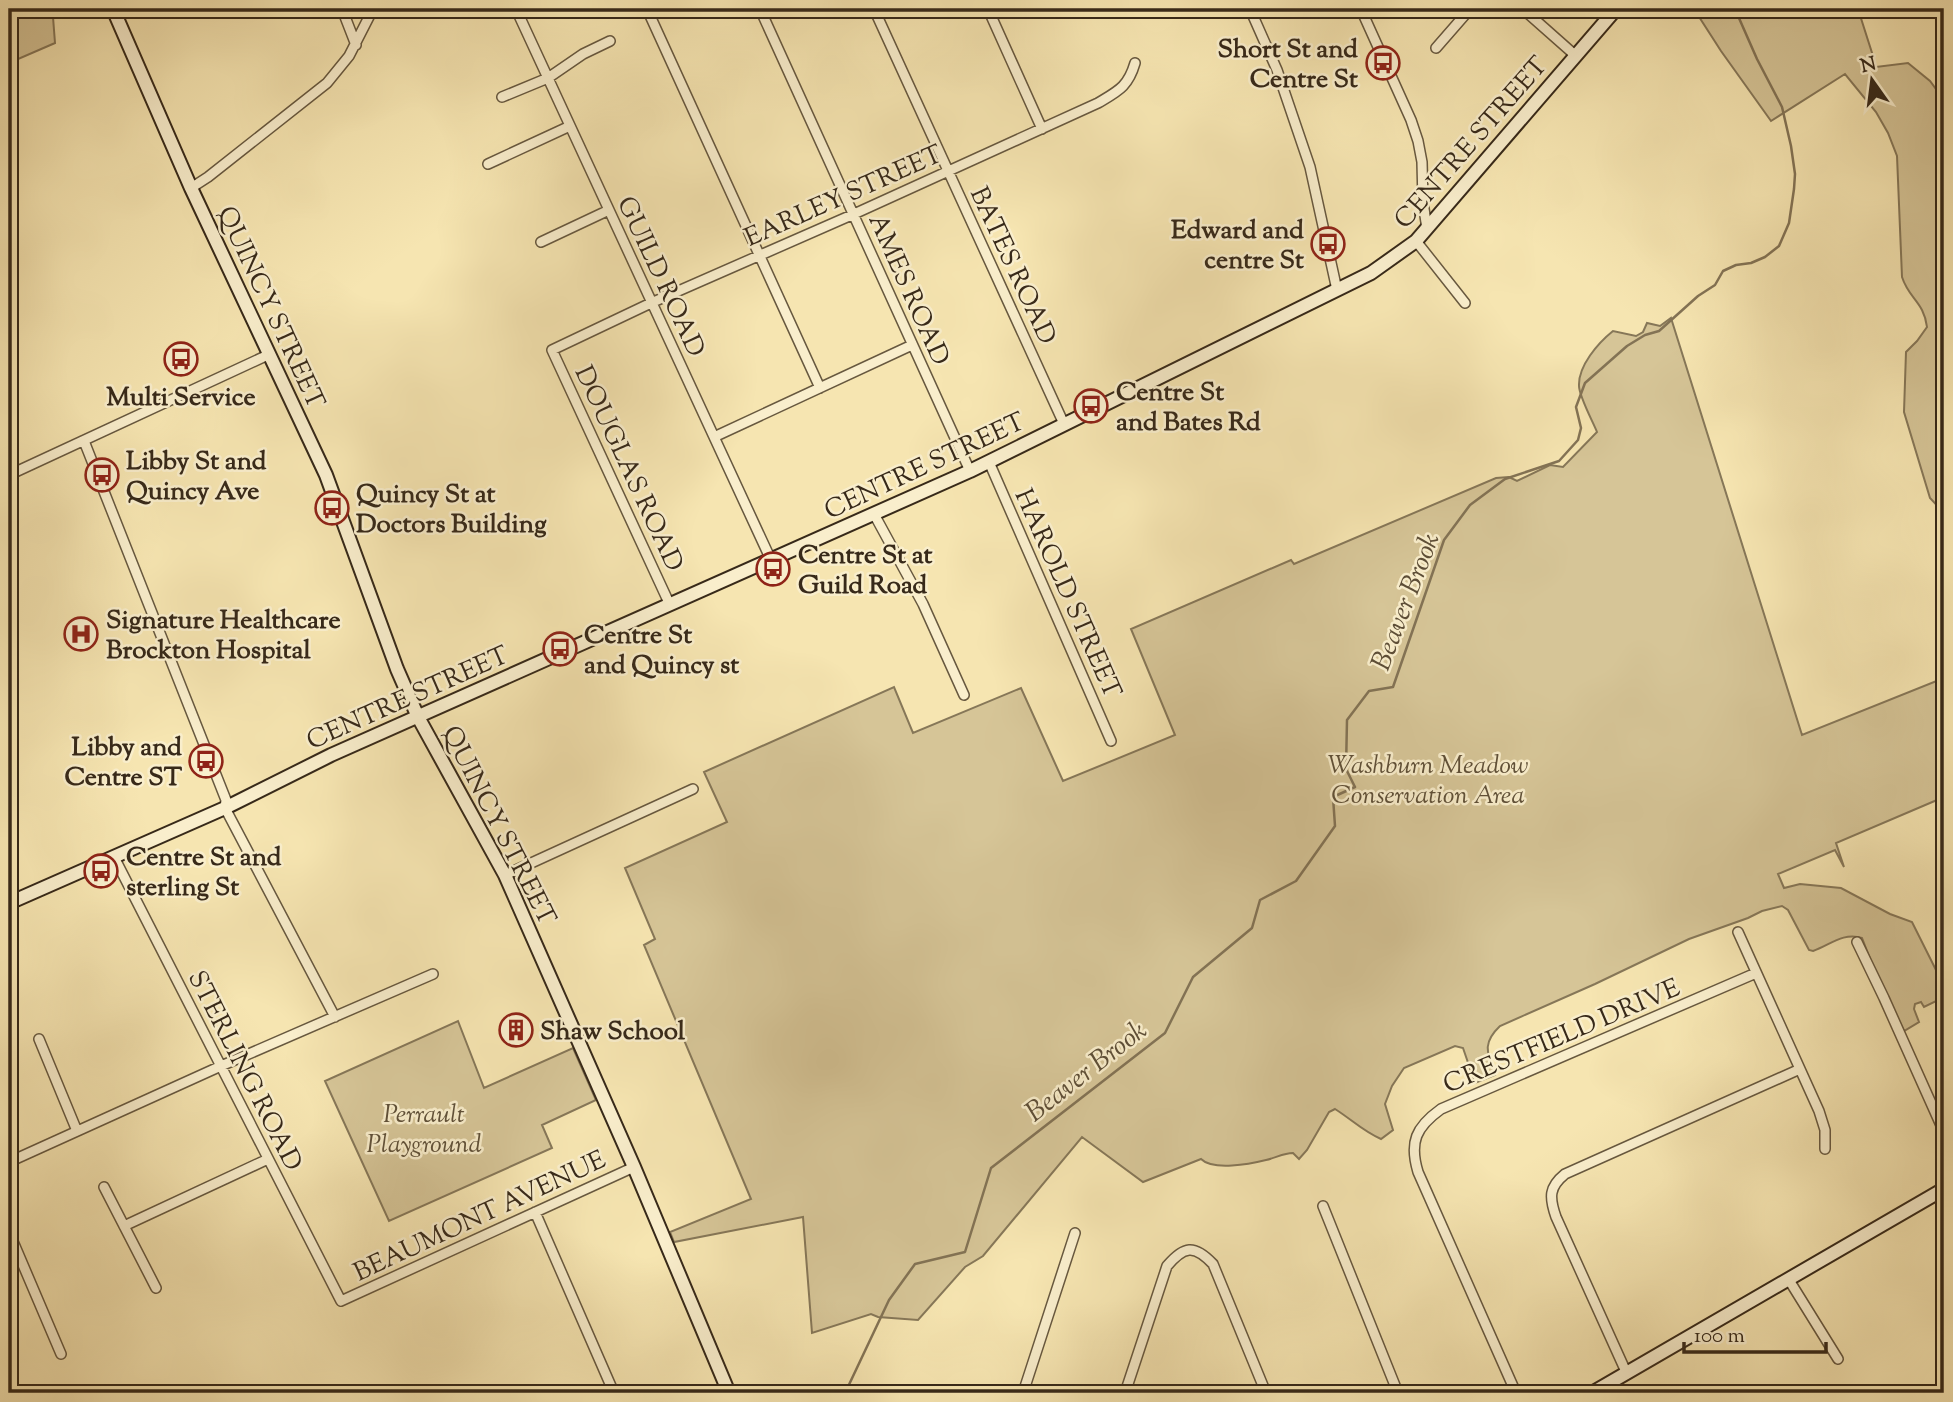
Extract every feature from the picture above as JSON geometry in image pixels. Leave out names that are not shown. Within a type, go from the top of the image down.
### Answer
[{"type":"main road","name":"QUINCY STREET","points":[[113,9],[228,269],[326,475],[397,669],[418,716],[505,875],[634,1167],[729,1393]]},
{"type":"main road","name":"CENTRE STREET","points":[[9,904],[225,808],[311,764],[970,471],[1371,273],[1416,241],[1616,9]]},
{"type":"main road","points":[[1592,1393],[1942,1190]]},
{"type":"street","points":[[342,9],[356,45]]},
{"type":"street","points":[[191,188],[320,90],[342,67],[373,9]]},
{"type":"street","name":"GUILD ROAD","points":[[516,9],[771,560]]},
{"type":"street","points":[[647,9],[820,388]]},
{"type":"street","name":"AMES ROAD","points":[[760,9],[970,471]]},
{"type":"street","name":"BATES ROAD","points":[[874,9],[1064,424]]},
{"type":"street","points":[[988,9],[1042,129]]},
{"type":"street","points":[[1250,9],[1276,70],[1310,167],[1337,290]]},
{"type":"street","points":[[1363,9],[1418,141],[1427,229]]},
{"type":"street","points":[[1436,48],[1470,9]]},
{"type":"street","points":[[1523,9],[1576,56]]},
{"type":"street","points":[[502,97],[548,78],[583,54],[610,41]]},
{"type":"street","name":"EARLEY STREET","points":[[552,350],[1098,103],[1122,88],[1131,77],[1135,63]]},
{"type":"street","points":[[488,164],[570,126]]},
{"type":"street","points":[[541,242],[609,210]]},
{"type":"street","points":[[1416,241],[1465,303]]},
{"type":"street","points":[[714,437],[912,345]]},
{"type":"street","name":"DOUGLAS ROAD","points":[[552,350],[670,605]]},
{"type":"street","points":[[9,475],[270,354]]},
{"type":"street","points":[[84,441],[226,800],[225,808],[335,1017]]},
{"type":"street","name":"HAROLD STREET","points":[[989,462],[1111,741]]},
{"type":"street","points":[[874,514],[923,604],[964,695]]},
{"type":"street","points":[[505,875],[693,789]]},
{"type":"street","name":"STERLING ROAD","points":[[114,858],[341,1301]]},
{"type":"street","points":[[1738,932],[1823,1121],[1825,1149]]},
{"type":"street","points":[[1857,942],[1885,998],[1944,1132]]},
{"type":"street","name":"CRESTFIELD DRIVE","points":[[1516,1393],[1418,1172],[1413,1157],[1416,1134],[1431,1116],[1441,1109],[1756,973]]},
{"type":"street","points":[[9,1162],[433,974]]},
{"type":"street","points":[[39,1039],[77,1131]]},
{"type":"street","points":[[1627,1374],[1556,1217],[1551,1198],[1552,1189],[1565,1174],[1800,1069]]},
{"type":"street","points":[[124,1226],[268,1158]]},
{"type":"street","name":"BEAUMONT AVENUE","points":[[341,1301],[634,1167]]},
{"type":"street","points":[[104,1187],[156,1288]]},
{"type":"street","points":[[1323,1206],[1398,1393]]},
{"type":"street","points":[[536,1212],[614,1393]]},
{"type":"street","points":[[9,1232],[61,1354]]},
{"type":"street","points":[[1023,1393],[1075,1233]]},
{"type":"street","points":[[1125,1393],[1167,1266],[1179,1253],[1191,1250],[1201,1252],[1213,1264],[1266,1393]]},
{"type":"street","points":[[1789,1279],[1838,1359]]},
{"type":"green space","points":[[9,9],[50,9],[55,43],[9,63]]},
{"type":"green space","points":[[1694,9],[1858,9],[1873,56],[1869,60],[1876,67],[1908,63],[1930,81],[1944,100],[1944,303],[1939,320],[1944,338],[1944,513],[1930,498],[1904,412],[1906,352],[1927,327],[1920,306],[1908,291],[1902,277],[1897,156],[1888,133],[1876,112],[1845,74],[1771,121]]},
{"type":"green space","name":"Washburn Meadow Conservation Area","points":[[1671,318],[1802,735],[1944,678],[1944,797],[1836,843],[1844,867],[1835,850],[1778,874],[1784,888],[1800,884],[1841,888],[1890,914],[1912,922],[1944,986],[1944,1019],[1936,1001],[1924,1007],[1921,1002],[1915,1004],[1914,1009],[1919,1022],[1904,1031],[1882,989],[1862,938],[1843,938],[1813,951],[1809,950],[1788,910],[1782,906],[1689,939],[1500,1026],[1488,1044],[1488,1055],[1495,1075],[1475,1083],[1463,1048],[1455,1046],[1404,1068],[1392,1086],[1385,1104],[1393,1130],[1381,1139],[1335,1109],[1329,1112],[1299,1159],[1289,1153],[1251,1163],[1223,1166],[1201,1159],[1143,1182],[1082,1137],[983,1256],[965,1267],[918,1320],[871,1314],[812,1333],[803,1217],[674,1242],[670,1232],[751,1199],[644,945],[655,939],[625,868],[727,822],[704,772],[894,687],[913,733],[1021,688],[1063,781],[1175,735],[1131,629],[1291,560],[1294,564],[1496,478],[1509,477],[1517,481],[1550,465],[1563,467],[1597,432],[1579,386],[1582,371],[1590,356],[1613,331],[1636,336],[1643,332],[1647,323],[1660,326]]},
{"type":"green space","name":"Perrault Playground","points":[[458,1021],[484,1088],[573,1048],[596,1100],[542,1125],[552,1148],[389,1221],[325,1081]]},
{"type":"waterway","name":"Beaver Brook","points":[[846,1391],[889,1300],[915,1264],[965,1252],[991,1168],[1165,1033],[1193,977],[1252,928],[1260,900],[1296,881],[1335,826],[1333,797],[1355,787],[1346,769],[1347,720],[1369,691],[1393,687],[1444,540],[1470,505],[1505,479],[1559,461],[1578,440],[1581,428],[1576,407],[1585,383],[1627,346],[1645,335],[1659,331],[1698,296],[1715,285],[1723,271],[1765,257],[1779,246],[1789,223],[1794,189],[1791,146],[1782,107],[1735,9]]},
{"type":"place","name":"Short St and Centre St","points":[[1383,63]]},
{"type":"place","name":"Edward and centre St","points":[[1328,244]]},
{"type":"place","name":"Multi Service","points":[[181,359]]},
{"type":"place","name":"Centre St and Bates Rd","points":[[1091,406]]},
{"type":"place","name":"Libby St and Quincy Ave","points":[[102,475]]},
{"type":"place","name":"Quincy St at Doctors Building","points":[[332,508]]},
{"type":"place","name":"Centre St at Guild Road","points":[[773,569]]},
{"type":"place","name":"Signature Healthcare Brockton Hospital","points":[[81,634]]},
{"type":"place","name":"Centre St and Quincy st","points":[[560,649]]},
{"type":"place","name":"Libby and Centre ST","points":[[206,761]]},
{"type":"place","name":"Centre St and sterling St","points":[[101,871]]},
{"type":"place","name":"Shaw School","points":[[516,1030]]}]
